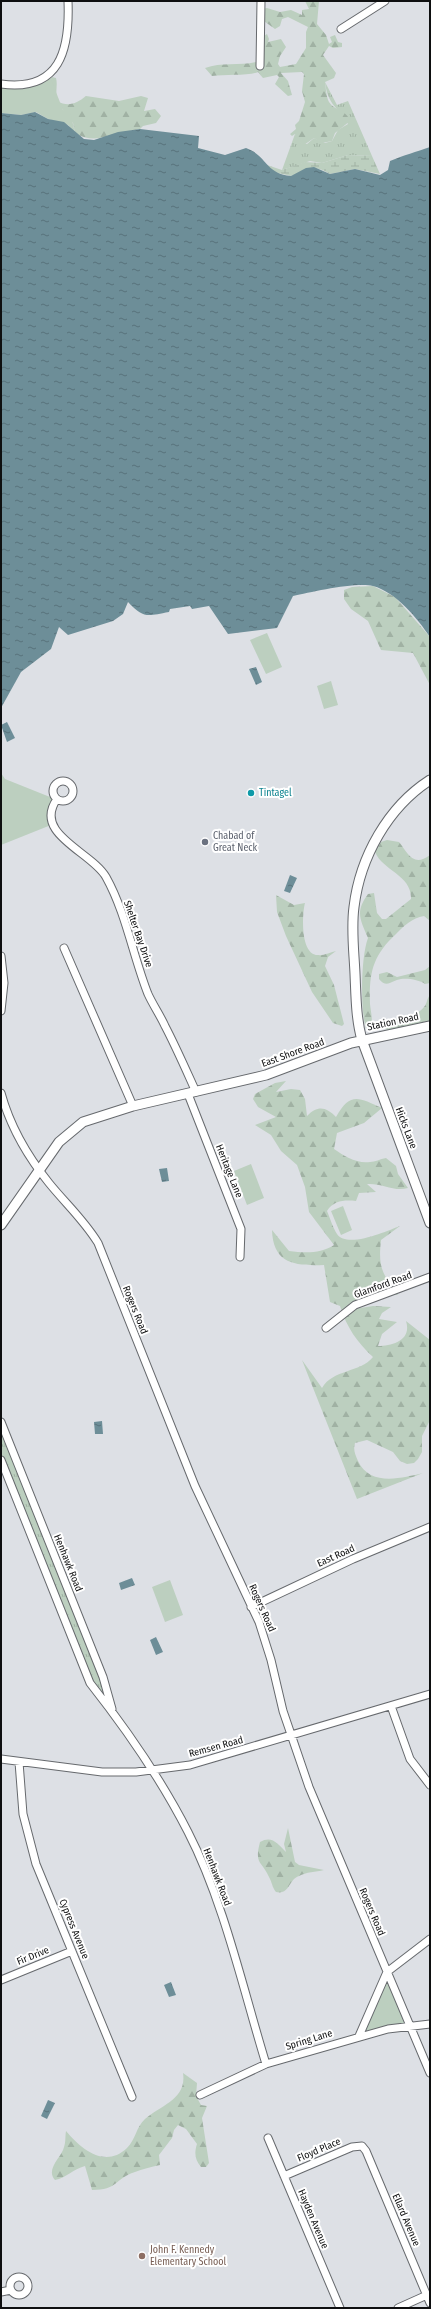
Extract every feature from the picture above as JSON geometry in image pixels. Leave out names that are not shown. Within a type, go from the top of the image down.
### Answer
[{"type":"main road","points":[[362,1040],[358,1017],[352,930],[355,900],[360,878],[368,854],[382,830],[403,802],[430,780]]},
{"type":"main road","name":"Station Road","points":[[362,1040],[430,1026]]},
{"type":"main road","name":"East Shore Road","points":[[1,1225],[58,1142],[75,1126],[93,1117],[133,1106],[266,1075],[362,1040]]},
{"type":"main road","name":"Hicks Lane","points":[[362,1040],[430,1223]]},
{"type":"street","points":[[1,84],[24,86],[38,82],[55,68],[65,50],[69,26],[68,1]]},
{"type":"street","points":[[260,66],[261,1]]},
{"type":"street","points":[[342,29],[385,1]]},
{"type":"street","name":"Shelter Bay Drive","points":[[57,799],[51,814],[54,827],[69,844],[96,863],[111,886],[149,995],[166,1026],[192,1093]]},
{"type":"street","points":[[64,948],[133,1106]]},
{"type":"street","points":[[1,956],[4,983],[1,1011]]},
{"type":"street","name":"Rogers Road","points":[[1,1093],[16,1132],[49,1183],[81,1217],[98,1243],[195,1486],[266,1640],[291,1736],[309,1787],[430,2073]]},
{"type":"street","name":"Heritage Lane","points":[[192,1093],[241,1229],[240,1256]]},
{"type":"street","name":"Glamford Road","points":[[326,1328],[355,1305],[430,1278]]},
{"type":"street","name":"Henhawk Road","points":[[1,1422],[103,1677],[114,1713]]},
{"type":"street","name":"Henhawk Road","points":[[1,1460],[90,1683],[114,1713],[153,1770],[188,1833],[206,1873],[266,2064]]},
{"type":"street","points":[[21,1511],[34,1505]]},
{"type":"street","name":"East Road","points":[[251,1607],[334,1568],[430,1527]]},
{"type":"street","name":"Remsen Road","points":[[1,1759],[102,1772],[153,1770],[190,1765],[430,1694]]},
{"type":"street","points":[[391,1706],[410,1759],[430,1785]]},
{"type":"street","name":"Cypress Avenue","points":[[19,1762],[23,1814],[31,1848],[132,2097]]},
{"type":"street","points":[[359,2036],[387,1972],[430,1939]]},
{"type":"street","name":"Fir Drive","points":[[1,1980],[72,1951]]},
{"type":"street","name":"Spring Lane","points":[[200,2095],[266,2064],[359,2036],[388,2029],[430,2024]]},
{"type":"street","name":"Hayden Avenue","points":[[268,2138],[340,2308]]},
{"type":"street","name":"Floyd Place","points":[[284,2176],[352,2147],[362,2146]]},
{"type":"street","name":"Ellard Avenue","points":[[362,2146],[366,2151],[428,2299]]},
{"type":"street","points":[[1,2292],[11,2290]]},
{"type":"street","points":[[398,2308],[428,2299]]},
{"type":"green space","points":[[305,1],[319,1],[317,24],[326,35],[329,44],[332,42],[330,37],[335,35],[338,42],[342,43],[342,47],[333,48],[329,46],[323,55],[336,73],[334,78],[325,82],[329,102],[344,113],[350,121],[335,133],[332,141],[322,143],[314,138],[304,145],[297,141],[295,134],[292,136],[290,134],[296,129],[295,125],[299,121],[305,102],[302,91],[304,74],[302,72],[281,73],[288,81],[292,95],[288,96],[275,84],[279,77],[277,75],[263,78],[258,72],[212,76],[205,68],[217,65],[256,62],[264,36],[267,34],[269,39],[268,42],[281,39],[286,47],[280,56],[278,64],[280,67],[296,64],[306,48],[306,32],[308,27],[288,17],[282,19],[280,26],[275,29],[261,19],[261,9],[267,8],[280,12],[291,10],[302,15],[302,10],[309,9]]},
{"type":"green space","points":[[49,74],[63,110],[70,111],[75,133],[68,125],[48,119],[36,112],[21,115],[1,113],[1,84],[24,86]]},
{"type":"green space","points":[[52,77],[56,78],[57,101],[61,103],[72,104],[86,96],[119,101],[141,96],[148,98],[144,111],[155,109],[161,116],[156,123],[143,126],[140,129],[107,137],[83,137],[75,133],[73,123],[45,86]]},
{"type":"green space","points":[[325,82],[337,105],[348,101],[372,156],[348,155],[322,163],[310,161],[282,170],[295,134],[301,143],[307,144],[314,138],[325,143],[332,141],[338,130],[348,124],[328,96]]},
{"type":"green space","points":[[348,155],[372,156],[380,174],[355,169],[330,174],[314,168],[291,176],[274,172],[267,165],[282,170],[305,162],[322,163]]},
{"type":"green space","points":[[373,586],[395,597],[430,637],[430,685],[413,653],[381,650],[368,621],[351,609],[344,599],[344,590],[352,587]]},
{"type":"green space","points":[[267,633],[282,667],[266,674],[250,640]]},
{"type":"green space","points":[[331,681],[338,705],[324,709],[317,686]]},
{"type":"green space","points":[[1,773],[5,779],[55,799],[51,825],[1,845]]},
{"type":"green space","points":[[387,840],[399,842],[408,854],[415,860],[424,859],[430,855],[430,921],[424,916],[408,923],[388,942],[377,958],[371,974],[370,984],[371,1029],[366,1028],[362,996],[364,957],[368,938],[360,916],[361,906],[368,894],[374,893],[377,913],[382,919],[386,919],[411,899],[407,884],[384,864],[375,852],[381,842]]},
{"type":"green space","points":[[276,895],[294,905],[305,903],[303,924],[305,941],[312,953],[320,955],[336,951],[328,957],[325,966],[334,985],[344,1024],[342,1026],[333,1023],[312,992],[286,936],[277,912]]},
{"type":"green space","points":[[430,966],[430,983],[425,984],[417,980],[404,979],[387,984],[379,979],[379,974],[387,972],[397,977],[425,970]]},
{"type":"green space","points":[[430,995],[430,1022],[388,1030],[383,1028],[382,1024],[384,1021],[406,1017],[420,1011],[425,1006]]},
{"type":"green space","points":[[286,1081],[276,1092],[291,1089],[300,1090],[305,1099],[307,1116],[315,1110],[325,1109],[336,1117],[341,1109],[350,1100],[355,1099],[367,1101],[382,1108],[364,1123],[337,1133],[334,1149],[346,1157],[360,1162],[372,1162],[386,1158],[396,1166],[398,1174],[408,1188],[398,1189],[367,1184],[376,1192],[359,1193],[356,1201],[336,1203],[327,1211],[337,1234],[342,1238],[349,1240],[367,1238],[400,1226],[381,1240],[380,1250],[382,1270],[398,1295],[384,1293],[373,1294],[363,1299],[354,1309],[373,1306],[391,1307],[382,1313],[379,1319],[397,1322],[382,1334],[378,1346],[390,1345],[400,1341],[406,1333],[406,1321],[430,1340],[430,1420],[422,1436],[422,1452],[418,1459],[414,1463],[407,1464],[400,1461],[393,1452],[367,1440],[355,1443],[354,1448],[357,1459],[363,1469],[370,1475],[378,1478],[387,1479],[406,1477],[423,1473],[357,1499],[302,1360],[322,1388],[333,1377],[361,1366],[373,1357],[353,1334],[340,1306],[330,1302],[324,1265],[304,1265],[288,1261],[276,1250],[273,1241],[272,1230],[289,1251],[312,1252],[323,1250],[334,1245],[309,1212],[305,1187],[297,1165],[281,1151],[271,1135],[255,1125],[276,1117],[258,1107],[253,1099],[255,1094],[275,1083]]},
{"type":"green space","points":[[251,1164],[264,1198],[247,1205],[234,1171]]},
{"type":"green space","points":[[343,1206],[352,1230],[341,1235],[331,1211]]},
{"type":"green space","points":[[1,1422],[114,1713],[90,1683],[1,1460]]},
{"type":"green space","points":[[170,1580],[183,1615],[165,1622],[152,1587]]},
{"type":"green space","points":[[288,1828],[295,1862],[299,1865],[324,1870],[308,1873],[295,1878],[287,1889],[281,1892],[276,1892],[258,1859],[258,1849],[260,1842],[268,1839],[274,1841],[286,1852],[284,1844]]},
{"type":"green space","points":[[387,1976],[408,2025],[363,2033]]},
{"type":"green space","points":[[183,2073],[197,2083],[196,2096],[201,2105],[207,2106],[202,2118],[209,2163],[206,2167],[201,2167],[197,2162],[195,2153],[197,2144],[186,2129],[178,2125],[174,2130],[172,2138],[159,2155],[160,2165],[128,2175],[111,2186],[100,2190],[92,2190],[85,2166],[55,2180],[52,2176],[53,2167],[63,2151],[66,2131],[86,2150],[94,2154],[102,2157],[110,2157],[119,2154],[130,2144],[142,2122],[177,2095],[183,2082]]},
{"type":"water","points":[[35,112],[48,119],[64,122],[84,139],[94,140],[118,132],[140,129],[199,136],[198,148],[225,155],[246,148],[259,155],[271,168],[282,174],[291,176],[306,168],[314,167],[330,174],[355,169],[380,175],[388,170],[390,161],[430,147],[430,637],[413,615],[398,600],[382,589],[365,585],[345,586],[293,596],[277,628],[228,634],[209,606],[192,609],[190,606],[170,609],[169,612],[156,615],[146,615],[142,614],[128,602],[123,614],[113,621],[68,635],[59,627],[51,649],[21,672],[1,708],[1,113],[21,115]]},
{"type":"water","points":[[256,667],[262,682],[256,685],[249,669]]},
{"type":"water","points":[[7,722],[15,738],[7,742],[1,725]]},
{"type":"water","points":[[290,875],[297,878],[290,893],[284,891]]},
{"type":"water","points":[[167,1168],[169,1181],[162,1182],[159,1169]]},
{"type":"water","points":[[102,1421],[103,1434],[95,1434],[94,1422]]},
{"type":"water","points":[[132,1578],[135,1585],[121,1590],[119,1583]]},
{"type":"water","points":[[156,1637],[163,1652],[156,1655],[150,1640]]},
{"type":"water","points":[[171,1982],[176,1995],[169,1997],[164,1985]]},
{"type":"water","points":[[48,2100],[55,2103],[47,2119],[41,2116]]},
{"type":"place","name":"Tintagel","points":[[251,793]]},
{"type":"place","name":"Chabad of Great Neck","points":[[205,842]]},
{"type":"place","name":"John F. Kennedy Elementary School","points":[[142,2256]]}]
